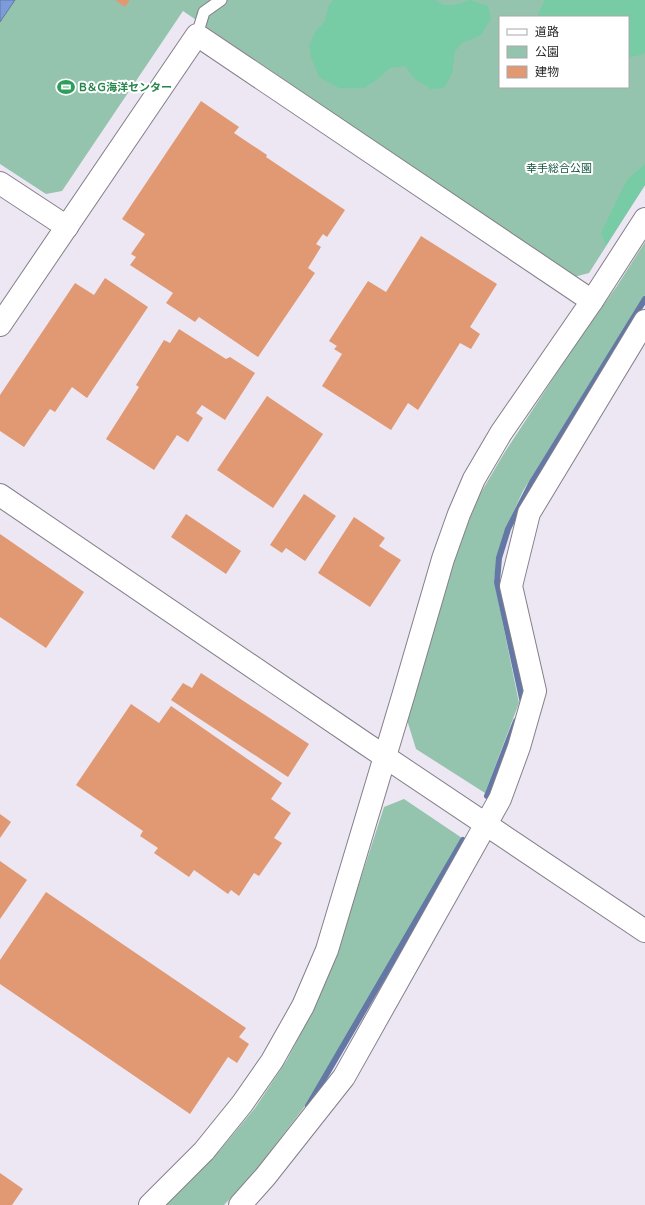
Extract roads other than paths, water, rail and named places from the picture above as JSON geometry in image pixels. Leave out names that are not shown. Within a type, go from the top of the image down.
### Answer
[{"type":"street","points":[[0,325],[197,35],[592,301]]},
{"type":"street","points":[[0,183],[67,227]]},
{"type":"street","points":[[150,1205],[204,1151],[242,1104],[272,1061],[303,1006],[327,950],[443,559],[459,514],[474,479],[500,433],[592,301],[645,219]]},
{"type":"street","points":[[240,1205],[344,1077],[500,799],[519,747],[535,691],[511,586],[529,513],[645,321]]},
{"type":"street","points":[[0,495],[645,931]]},
{"type":"lane","points":[[197,35],[204,12],[221,0]]},
{"type":"water","points":[[0,0],[15,0],[0,22]]},
{"type":"waterway","points":[[523,703],[497,582],[499,558],[508,529],[532,482],[645,299]]},
{"type":"waterway","points":[[487,796],[516,721]]},
{"type":"waterway","points":[[308,1106],[463,840]]},
{"type":"place","name":"B＆G海洋センター","points":[[66,87]]},
{"type":"park label","name":"幸手総合公園","points":[[559,168]]}]
